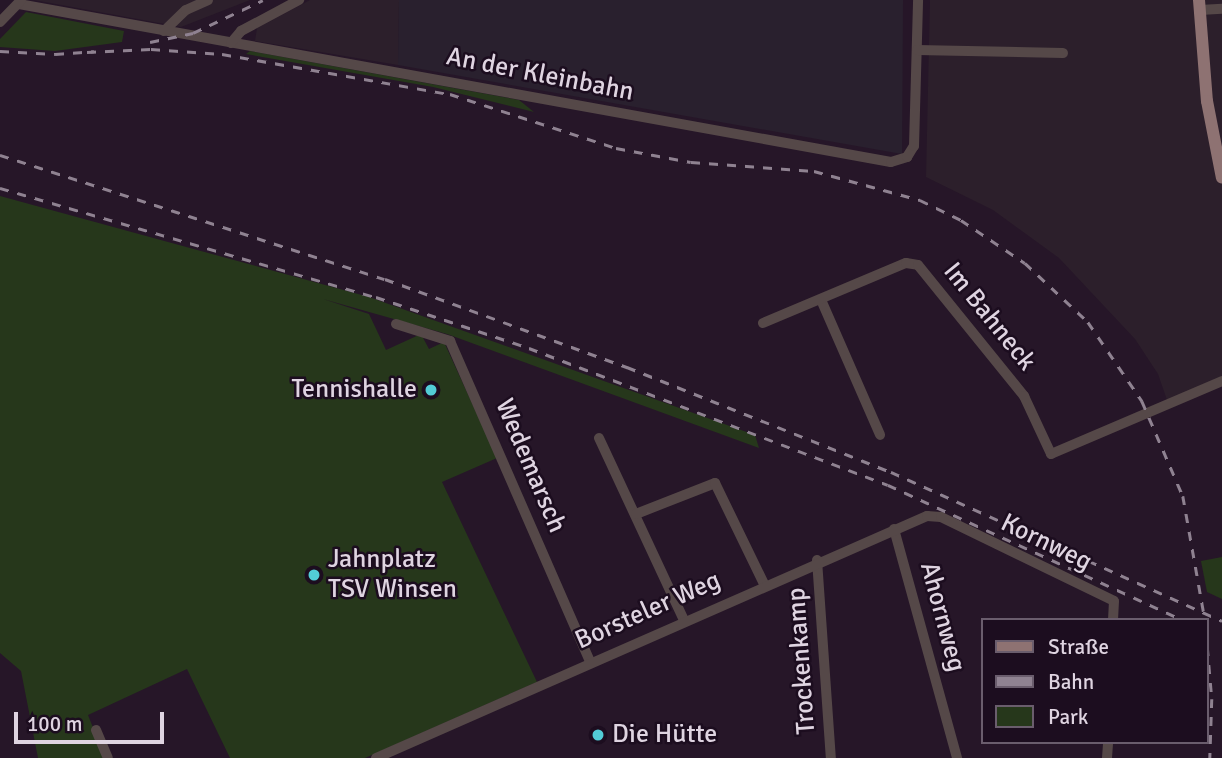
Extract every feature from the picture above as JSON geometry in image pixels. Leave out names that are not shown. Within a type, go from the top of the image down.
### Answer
[{"type":"main road","points":[[1199,5],[1207,101],[1222,178]]},
{"type":"street","points":[[164,31],[186,10],[208,0]]},
{"type":"street","points":[[232,43],[241,31],[299,0]]},
{"type":"street","points":[[918,0],[917,50],[1063,53]]},
{"type":"street","name":"An der Kleinbahn","points":[[0,22],[20,2],[164,31],[194,33],[232,43],[891,162],[907,158],[914,146],[917,50]]},
{"type":"street","points":[[1199,5],[1222,9]]},
{"type":"street","name":"Im Bahneck","points":[[763,323],[822,302],[906,263],[918,265],[1024,396],[1051,454],[1222,381]]},
{"type":"street","points":[[822,302],[880,435]]},
{"type":"street","name":"Wedemarsch","points":[[396,324],[450,341],[590,662]]},
{"type":"street","points":[[599,438],[684,620]]},
{"type":"street","points":[[636,514],[715,483],[764,584]]},
{"type":"street","name":"Borsteler Weg","points":[[376,758],[817,561],[927,516],[941,517]]},
{"type":"street","name":"Kornweg","points":[[941,517],[1114,601],[1113,618]]},
{"type":"street","name":"Ahornweg","points":[[894,529],[957,758]]},
{"type":"street","name":"Trockenkamp","points":[[817,561],[831,758]]},
{"type":"street","points":[[96,730],[108,758]]},
{"type":"shaded area","points":[[34,0],[250,0],[181,27]]},
{"type":"shaded area","points":[[310,0],[399,0],[398,65],[255,41],[257,28]]},
{"type":"shaded area","points":[[399,0],[903,0],[902,154],[398,65]]},
{"type":"shaded area","points":[[930,0],[1222,0],[1222,380],[1167,400],[1158,374],[1135,339],[1059,258],[993,210],[926,177]]},
{"type":"green space","points":[[26,12],[124,31],[122,42],[55,51],[0,47],[0,39]]},
{"type":"green space","points":[[250,51],[519,100],[534,112],[433,87],[246,54]]},
{"type":"green space","name":"Jahnplatz TSV Winsen","points":[[0,196],[369,297],[755,435],[759,448],[447,334],[323,299],[369,314],[386,350],[421,334],[429,349],[444,342],[497,458],[442,482],[537,682],[365,758],[230,758],[187,669],[88,715],[105,758],[38,758],[21,671],[0,653]]},
{"type":"green space","points":[[1222,557],[1222,599],[1207,592],[1201,561]]},
{"type":"railway","points":[[150,42],[193,33],[263,0]]},
{"type":"railway","points":[[87,52],[151,49],[222,54],[450,94],[616,148],[691,162],[814,171],[920,200],[961,220],[1025,263],[1088,322],[1142,401],[1183,496],[1205,618]]},
{"type":"railway","points":[[0,51],[55,54],[94,51]]},
{"type":"railway","points":[[0,155],[385,279],[627,367],[891,472],[1222,621]]},
{"type":"railway","points":[[0,188],[376,297],[529,348],[888,485],[1179,618]]},
{"type":"railway","points":[[1208,652],[1212,699],[1210,758]]},
{"type":"place","name":"Tennishalle","points":[[431,390]]},
{"type":"place","name":"Jahnplatz TSV Winsen","points":[[314,575]]},
{"type":"place","name":"Die Hütte","points":[[598,735]]}]
